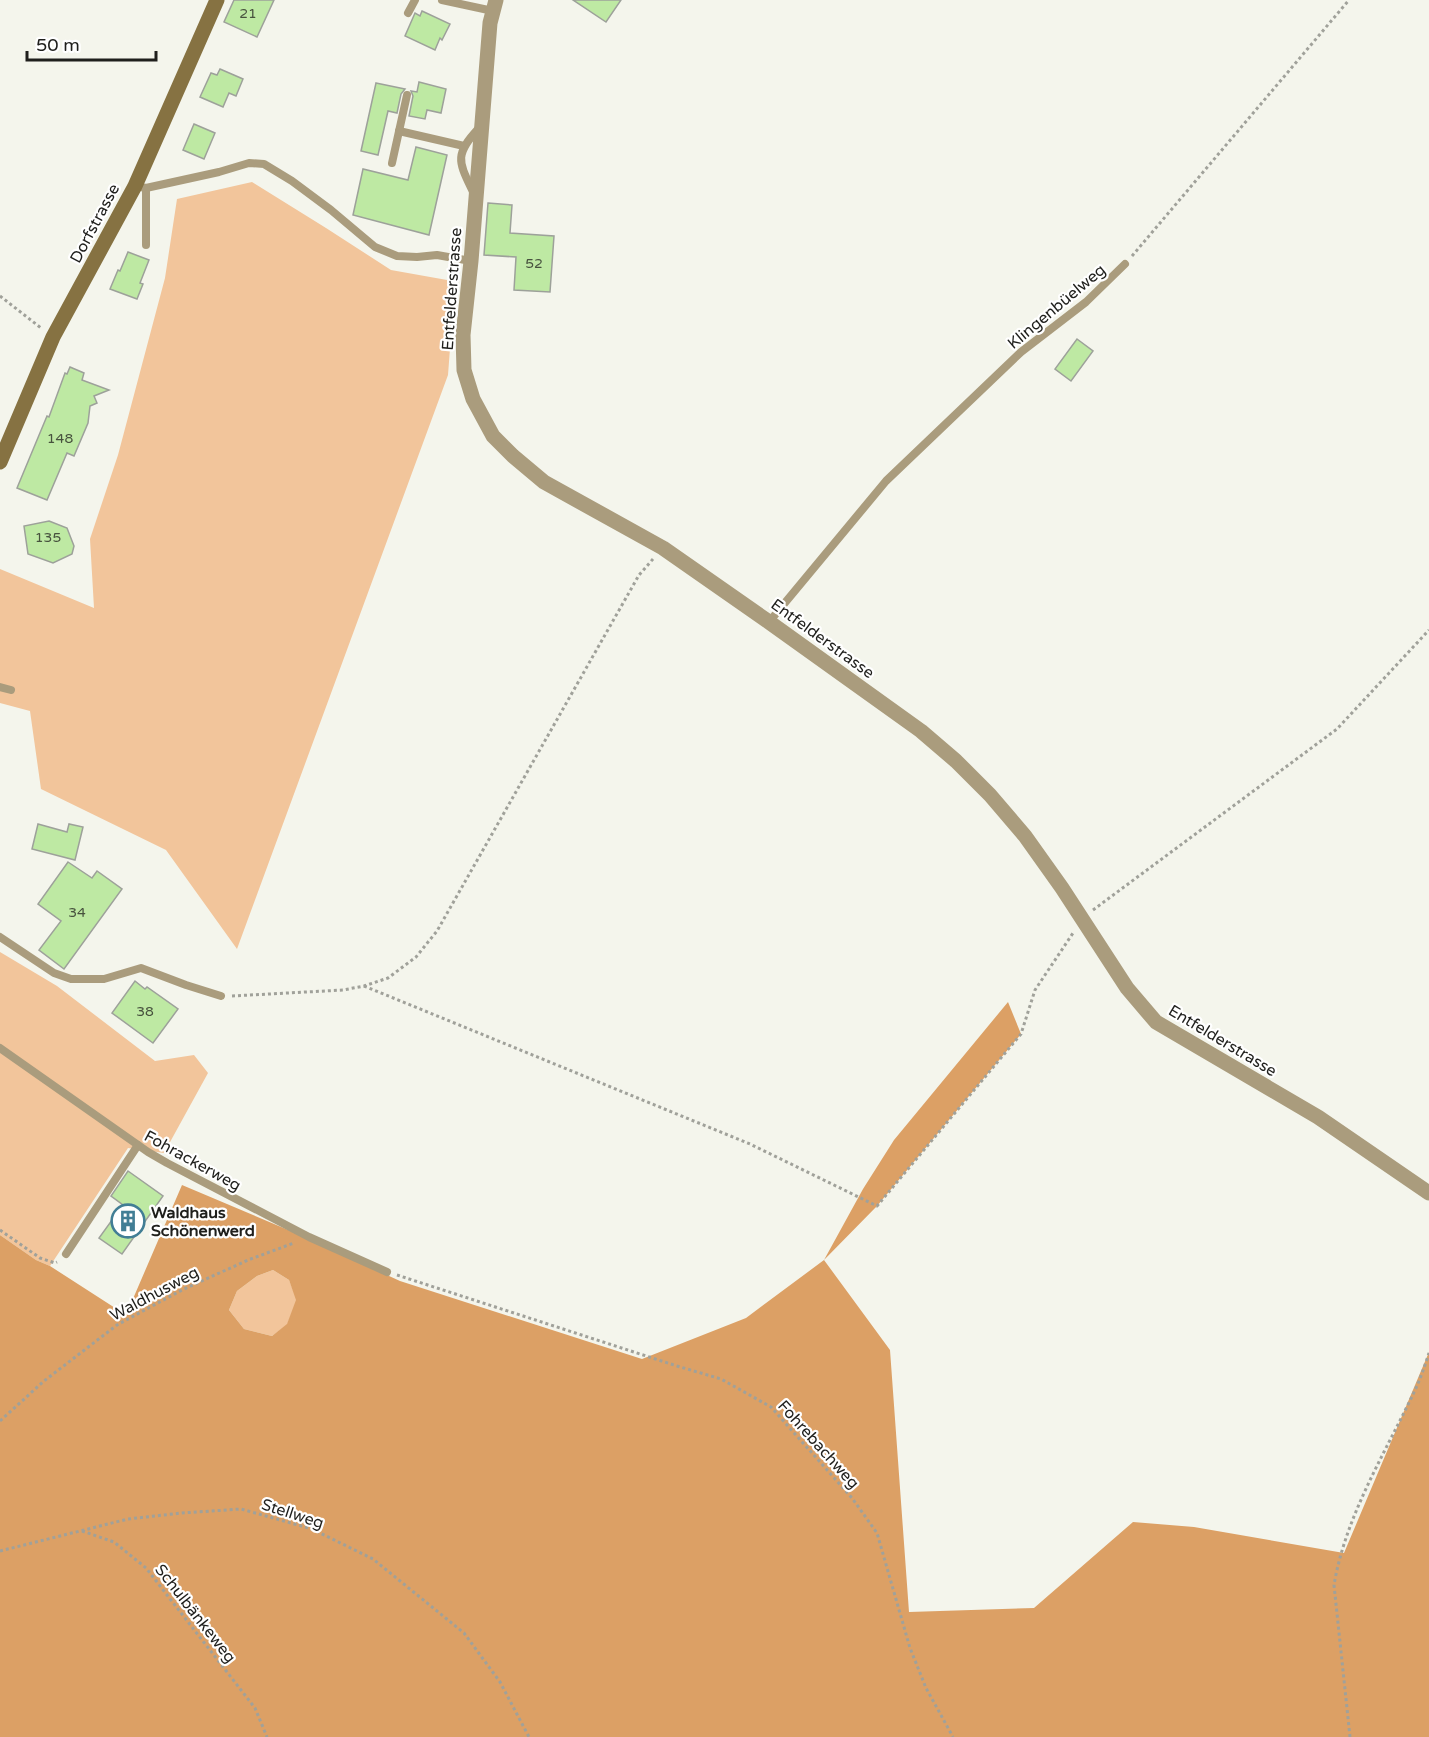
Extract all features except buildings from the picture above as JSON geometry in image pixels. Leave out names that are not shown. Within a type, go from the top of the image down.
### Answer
[{"type":"street","name":"Dorfstrasse","points":[[0,462],[53,337],[140,187],[217,0]]},
{"type":"street","name":"Entfelderstrasse","points":[[495,6],[490,23],[463,335],[464,370],[473,399],[493,436],[544,482],[663,548],[921,731],[956,761],[990,795],[1025,836],[1127,988],[1156,1022],[1318,1117],[1429,1193]]},
{"type":"lane","points":[[408,13],[415,0]]},
{"type":"lane","points":[[442,0],[495,6]]},
{"type":"lane","points":[[392,163],[407,95]]},
{"type":"lane","points":[[476,200],[460,165],[461,152],[466,142],[482,125]]},
{"type":"lane","points":[[399,131],[464,146]]},
{"type":"lane","points":[[146,245],[140,187],[219,172],[249,163],[264,164],[292,181],[375,247],[397,256],[436,255],[471,261]]},
{"type":"lane","name":"Klingenbüelweg","points":[[770,622],[886,481],[1021,352],[1086,302],[1125,264]]},
{"type":"lane","points":[[0,687],[11,690]]},
{"type":"lane","points":[[0,937],[54,973],[71,979],[104,978],[141,968],[186,986],[221,996]]},
{"type":"lane","name":"Fohrackerweg","points":[[0,1048],[167,1163],[309,1237],[387,1272]]},
{"type":"lane","points":[[66,1254],[138,1145]]},
{"type":"path","name":"Klingenbüelweg","points":[[1125,264],[1349,0]]},
{"type":"path","points":[[0,296],[53,337]]},
{"type":"path","points":[[221,996],[343,990],[364,986],[388,978],[416,957],[437,931],[639,575]]},
{"type":"path","points":[[1082,919],[1337,729],[1429,630]]},
{"type":"path","points":[[364,986],[750,1144],[877,1206],[1021,1034],[1035,990],[1062,951]]},
{"type":"path","points":[[0,1230],[40,1258],[55,1263],[66,1254]]},
{"type":"path","name":"Waldhusweg","points":[[0,1420],[44,1381],[117,1325],[182,1290],[248,1260],[309,1237]]},
{"type":"path","name":"Fohrebachweg","points":[[387,1272],[721,1379],[771,1407],[852,1498],[877,1533],[910,1648],[926,1688],[953,1737]]},
{"type":"path","points":[[1350,1737],[1334,1585],[1338,1562],[1362,1497],[1417,1386],[1429,1353]]},
{"type":"path","name":"Stellweg","points":[[0,1551],[128,1519],[241,1509],[312,1529],[373,1559],[465,1633],[500,1682],[529,1737]]},
{"type":"path","name":"Schulbänkeweg","points":[[81,1531],[114,1542],[146,1568],[255,1708],[267,1737]]},
{"type":"shaded area","points":[[252,182],[391,270],[447,280],[452,322],[448,375],[237,949],[166,850],[41,789],[30,711],[0,703],[0,569],[94,608],[90,539],[118,455],[165,278],[177,199]]},
{"type":"shaded area","points":[[0,952],[57,986],[155,1061],[194,1055],[208,1073],[164,1153],[128,1148],[50,1266],[36,1260],[0,1235]]},
{"type":"shaded area","points":[[1008,1002],[1021,1034],[877,1206],[824,1260],[863,1189],[894,1140]]},
{"type":"shaded area","points":[[182,1185],[400,1281],[642,1359],[746,1318],[824,1260],[890,1350],[909,1612],[1034,1608],[1133,1522],[1194,1527],[1344,1553],[1429,1352],[1429,1737],[0,1737],[0,1235],[36,1260],[50,1266],[126,1315]],"holes":[[[273,1270],[289,1280],[296,1300],[287,1324],[272,1336],[244,1329],[229,1310],[237,1291],[257,1276]]]},
{"type":"shaded area","points":[[273,1270],[289,1280],[297,1300],[287,1325],[272,1336],[244,1329],[229,1310],[237,1291],[257,1276]]},
{"type":"place","name":"Waldhaus Schönenwerd","points":[[128,1221]]}]
